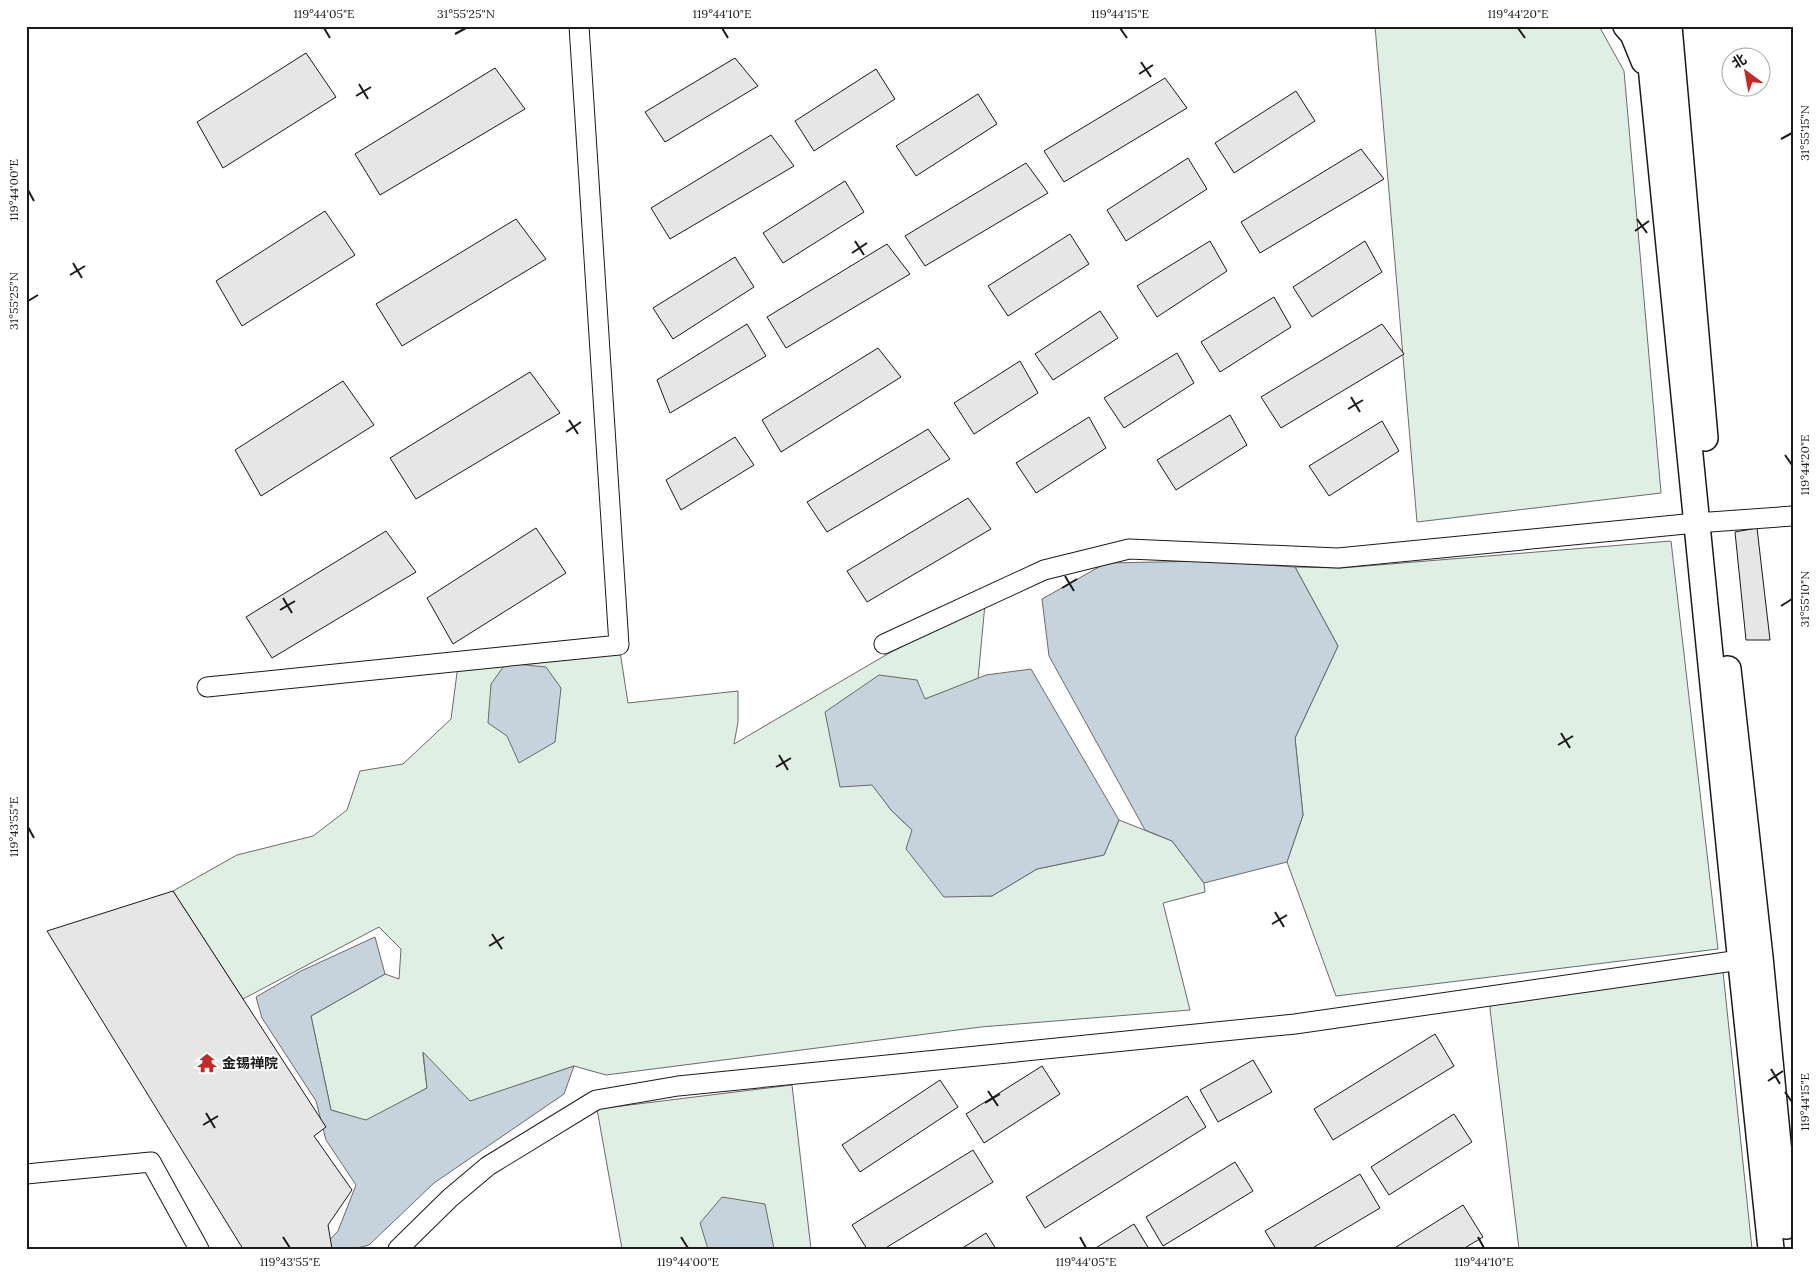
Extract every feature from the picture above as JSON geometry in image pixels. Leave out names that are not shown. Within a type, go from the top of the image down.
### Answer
[{"type":"main road","points":[[1626,26],[1633,34],[1652,79]]},
{"type":"main road","points":[[1647,26],[1704,523],[1750,958],[1788,1249]]},
{"type":"main road","points":[[1669,26],[1704,523]]},
{"type":"main road","points":[[1750,958],[1771,1249]]},
{"type":"street","points":[[206,686],[619,645],[579,26]]},
{"type":"street","points":[[884,644],[1044,570],[1129,549],[1338,558],[1793,516]]},
{"type":"street","points":[[398,1249],[450,1198],[488,1166],[596,1100],[678,1086],[1262,1036],[1304,1023],[1750,958]]},
{"type":"street","points":[[26,1174],[151,1162],[199,1249]]},
{"type":"green space","points":[[1375,26],[1599,26],[1624,71],[1661,493],[1417,522]]},
{"type":"green space","points":[[1671,541],[1718,949],[1336,996],[1287,862],[1303,815],[1295,738],[1338,646],[1295,567],[1341,568]]},
{"type":"green space","points":[[985,604],[978,679],[925,699],[872,784],[891,810],[912,830],[944,896],[992,896],[1037,869],[1104,855],[1119,820],[1172,841],[1204,883],[1205,892],[1163,903],[1190,1010],[981,1027],[606,1075],[574,1066],[470,1102],[423,1054],[427,1088],[366,1121],[331,1110],[311,1016],[385,974],[399,979],[401,949],[379,927],[243,999],[173,891],[237,855],[313,836],[347,810],[360,771],[403,764],[451,719],[458,665],[619,645],[628,703],[738,691],[738,722],[734,744],[891,652]]},
{"type":"green space","points":[[1722,962],[1752,1249],[1519,1249],[1490,1009],[1492,996]]},
{"type":"green space","points":[[792,1085],[811,1249],[622,1249],[597,1109]]},
{"type":"shaded area","points":[[1208,561],[1295,567],[1338,646],[1295,738],[1303,815],[1287,862],[1204,883],[1172,841],[1145,830],[1049,656],[1042,599],[1106,563]]},
{"type":"shaded area","points":[[506,663],[546,667],[561,688],[555,742],[519,763],[507,736],[488,723],[491,684]]},
{"type":"shaded area","points":[[1031,669],[1119,820],[1104,855],[1037,869],[992,896],[944,897],[906,849],[912,830],[891,810],[872,785],[840,787],[825,712],[879,675],[917,680],[925,699],[986,675]]},
{"type":"shaded area","points":[[375,937],[385,974],[311,1016],[331,1110],[366,1120],[427,1088],[423,1052],[470,1101],[574,1066],[564,1094],[434,1183],[369,1245],[353,1249],[321,1249],[338,1231],[356,1185],[326,1140],[316,1101],[262,1018],[256,997],[301,971]]},
{"type":"shaded area","points":[[722,1197],[765,1204],[774,1249],[708,1249],[700,1223]]},
{"type":"building","points":[[306,53],[336,97],[223,168],[197,122]]},
{"type":"building","points":[[735,58],[758,86],[665,142],[645,112]]},
{"type":"building","points":[[495,68],[525,109],[380,195],[355,154]]},
{"type":"building","points":[[876,69],[895,99],[814,151],[795,121]]},
{"type":"building","points":[[1165,78],[1187,108],[1064,182],[1044,151]]},
{"type":"building","points":[[1296,91],[1315,121],[1234,173],[1215,143]]},
{"type":"building","points":[[978,94],[997,124],[916,176],[896,146]]},
{"type":"building","points":[[771,135],[794,166],[670,239],[651,208]]},
{"type":"building","points":[[1361,149],[1384,179],[1260,253],[1241,222]]},
{"type":"building","points":[[1188,158],[1207,189],[1126,241],[1107,210]]},
{"type":"building","points":[[1026,163],[1048,193],[925,266],[905,236]]},
{"type":"building","points":[[845,181],[864,212],[783,263],[763,233]]},
{"type":"building","points":[[325,211],[355,255],[242,326],[216,281]]},
{"type":"building","points":[[516,219],[546,259],[402,346],[376,304]]},
{"type":"building","points":[[1070,234],[1089,264],[1008,316],[988,286]]},
{"type":"building","points":[[1210,241],[1227,271],[1157,317],[1137,286]]},
{"type":"building","points":[[1365,241],[1382,272],[1312,317],[1293,287]]},
{"type":"building","points":[[887,244],[910,274],[786,348],[767,317]]},
{"type":"building","points":[[735,257],[754,287],[673,339],[653,308]]},
{"type":"building","points":[[1274,297],[1291,327],[1220,372],[1201,342]]},
{"type":"building","points":[[1100,311],[1118,338],[1053,380],[1035,354]]},
{"type":"building","points":[[747,324],[766,356],[670,413],[657,380]]},
{"type":"building","points":[[1382,324],[1404,354],[1281,428],[1261,397]]},
{"type":"building","points":[[878,348],[901,377],[781,452],[762,420]]},
{"type":"building","points":[[1177,353],[1194,383],[1124,428],[1104,398]]},
{"type":"building","points":[[1020,361],[1038,393],[974,434],[954,403]]},
{"type":"building","points":[[530,372],[560,413],[416,499],[390,458]]},
{"type":"building","points":[[343,381],[374,425],[261,496],[235,450]]},
{"type":"building","points":[[1230,415],[1247,445],[1176,490],[1157,460]]},
{"type":"building","points":[[1089,417],[1106,448],[1036,493],[1016,463]]},
{"type":"building","points":[[1382,421],[1399,451],[1329,496],[1309,466]]},
{"type":"building","points":[[928,429],[950,459],[827,532],[807,502]]},
{"type":"building","points":[[735,437],[754,465],[681,510],[666,480]]},
{"type":"building","points":[[968,498],[991,529],[867,602],[847,571]]},
{"type":"building","points":[[536,528],[566,573],[453,644],[427,598]]},
{"type":"building","points":[[1757,528],[1770,640],[1746,640],[1735,532]]},
{"type":"building","points":[[386,531],[416,572],[272,658],[246,617]]},
{"type":"building","name":"金锡禅院","points":[[173,891],[326,1127],[314,1136],[352,1190],[328,1225],[332,1249],[243,1249],[47,931]]},
{"type":"building","points":[[1435,1034],[1454,1066],[1333,1140],[1314,1109]]},
{"type":"building","points":[[1253,1060],[1272,1092],[1218,1122],[1200,1090]]},
{"type":"building","points":[[1042,1066],[1060,1094],[984,1143],[966,1114]]},
{"type":"building","points":[[940,1080],[958,1107],[860,1172],[842,1145]]},
{"type":"building","points":[[1187,1096],[1206,1127],[1045,1228],[1026,1197]]},
{"type":"building","points":[[1454,1114],[1472,1142],[1389,1195],[1371,1167]]},
{"type":"building","points":[[973,1150],[993,1182],[884,1249],[867,1249],[852,1225]]},
{"type":"building","points":[[1235,1162],[1253,1191],[1163,1246],[1146,1217]]},
{"type":"building","points":[[1360,1174],[1380,1208],[1311,1249],[1276,1249],[1265,1231]]},
{"type":"building","points":[[1463,1205],[1483,1237],[1463,1249],[1393,1249]]},
{"type":"building","points":[[1134,1224],[1149,1249],[1094,1249]]},
{"type":"building","points":[[986,1233],[996,1249],[961,1249]]},
{"type":"place","name":"金锡禅院","points":[[207,1063]]}]
